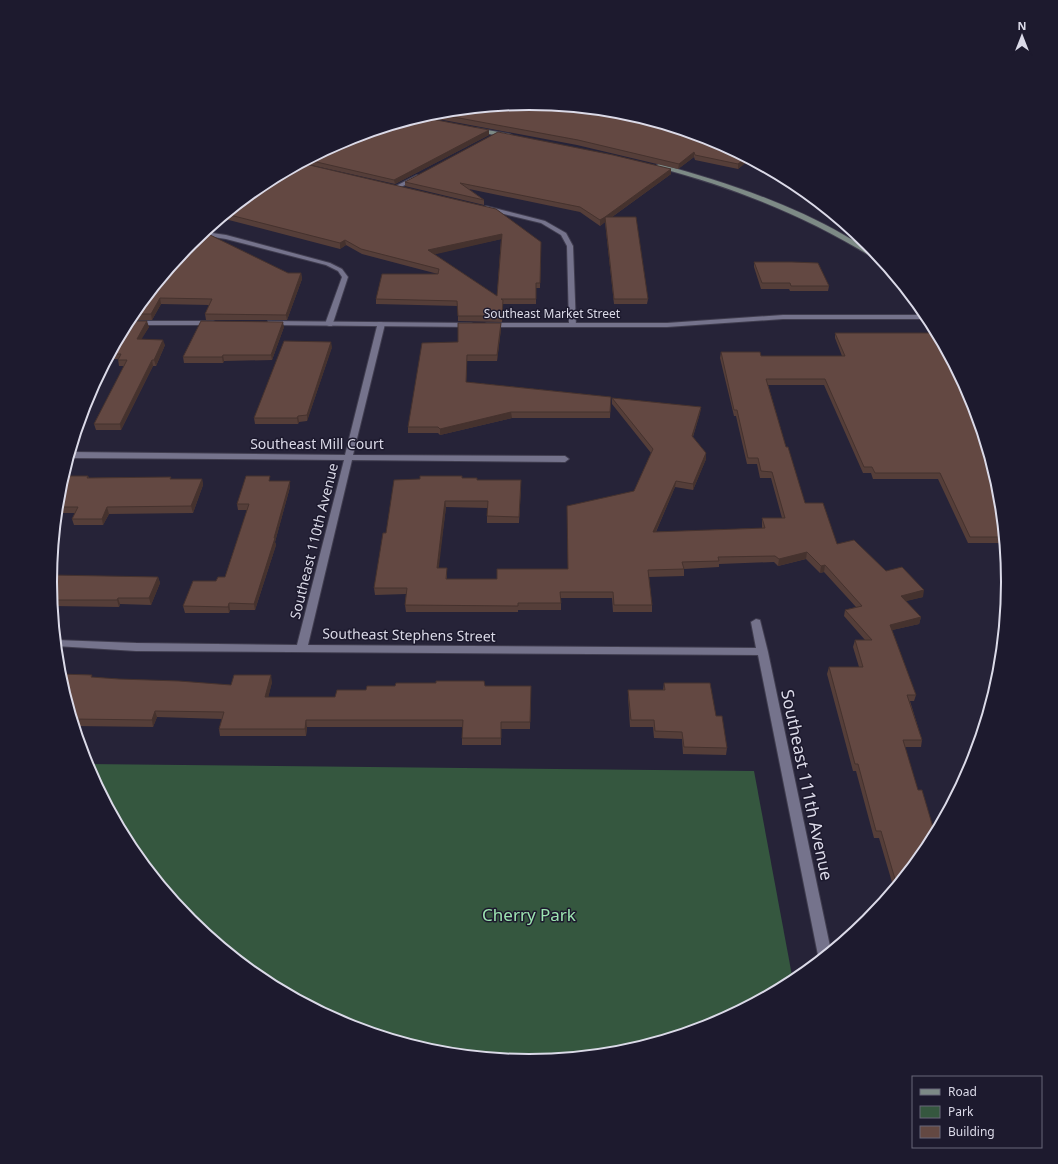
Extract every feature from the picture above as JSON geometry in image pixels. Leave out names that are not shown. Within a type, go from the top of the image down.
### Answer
[{"type":"main road","points":[[469,128],[513,137]]},
{"type":"main road","points":[[651,165],[721,184],[780,205],[829,228],[865,251]]},
{"type":"street","points":[[488,139],[498,134]]},
{"type":"street","points":[[397,187],[425,172]]},
{"type":"street","points":[[390,185],[405,188]]},
{"type":"street","points":[[482,207],[543,222],[564,234],[570,246],[573,325]]},
{"type":"street","points":[[210,234],[226,237],[321,262],[340,270],[345,277],[329,324]]},
{"type":"street","name":"Southeast Market Street","points":[[259,323],[667,325],[783,317],[919,317]]},
{"type":"street","points":[[136,322],[220,323]]},
{"type":"street","name":"Southeast 110th Avenue","points":[[302,648],[350,457],[381,324]]},
{"type":"street","name":"Southeast Mill Court","points":[[74,455],[565,459]]},
{"type":"street","name":"Southeast 111th Avenue","points":[[756,622],[824,950]]},
{"type":"street","name":"Southeast Stephens Street","points":[[61,643],[136,647],[763,652]]},
{"type":"green space","name":"Cherry Park","points":[[94,764],[754,771],[792,974],[765,991],[738,1005],[681,1029],[621,1045],[591,1050],[529,1054],[467,1050],[407,1038],[377,1029],[320,1005],[293,991],[267,974],[218,937],[195,916],[174,893],[137,844],[120,818]]},
{"type":"building","points":[[529,110],[591,114],[651,126],[681,135],[710,146],[742,161],[738,164],[695,155],[694,152],[679,164],[578,140],[451,117],[498,111]]},
{"type":"building","points":[[435,120],[489,130],[394,180],[315,162],[348,146],[377,135]]},
{"type":"building","points":[[498,132],[613,155],[671,169],[600,220],[580,207],[460,183],[484,200],[405,182]]},
{"type":"building","points":[[309,165],[496,209],[541,242],[540,283],[536,283],[536,299],[501,299],[503,300],[502,316],[458,316],[457,301],[376,299],[382,274],[438,274],[439,269],[361,249],[345,240],[340,243],[232,216],[267,190]],"holes":[[[502,234],[497,296],[428,250]]]},
{"type":"building","points":[[605,217],[636,217],[648,299],[614,299]]},
{"type":"building","points":[[210,235],[288,273],[301,273],[286,315],[205,314],[212,299],[160,298],[151,314],[141,314],[174,271]]},
{"type":"building","points":[[754,262],[818,263],[829,286],[791,286],[790,283],[762,283]]},
{"type":"building","points":[[136,321],[147,321],[137,339],[163,340],[120,424],[94,424],[127,360],[118,360],[121,354],[116,354]]},
{"type":"building","points":[[201,321],[283,322],[271,355],[183,357]]},
{"type":"building","points":[[458,323],[501,323],[497,355],[467,355],[466,382],[611,397],[610,412],[511,412],[440,429],[438,427],[408,427],[422,343],[458,342]]},
{"type":"building","points":[[835,333],[930,333],[952,373],[976,430],[992,490],[999,537],[970,537],[940,473],[875,473],[872,467],[864,467],[825,379],[766,379],[786,447],[788,447],[805,503],[823,503],[837,544],[854,540],[886,571],[902,567],[924,590],[901,596],[921,617],[890,625],[916,695],[907,695],[922,740],[903,740],[918,790],[922,790],[933,826],[895,879],[881,831],[876,831],[858,764],[855,764],[829,667],[863,667],[855,640],[872,640],[845,610],[862,606],[825,565],[821,566],[807,552],[779,559],[775,556],[718,557],[719,561],[682,562],[684,569],[648,570],[652,605],[614,605],[613,592],[560,592],[561,603],[518,603],[518,606],[405,605],[407,588],[374,588],[383,533],[386,533],[394,480],[420,479],[420,476],[462,476],[462,478],[477,478],[477,480],[521,480],[519,517],[487,516],[488,501],[445,501],[437,568],[447,568],[446,579],[497,579],[497,569],[568,569],[567,506],[634,491],[653,449],[612,398],[701,407],[692,436],[706,453],[693,484],[676,481],[653,532],[765,528],[762,518],[785,518],[772,472],[761,471],[758,458],[748,458],[737,410],[734,410],[721,352],[760,352],[761,356],[845,356]]},
{"type":"building","points":[[284,341],[331,342],[307,415],[298,416],[297,418],[254,418]]},
{"type":"building","points":[[69,476],[88,476],[87,478],[171,477],[170,479],[202,479],[191,506],[107,507],[102,519],[72,519],[78,507],[63,507]]},
{"type":"building","points":[[246,476],[270,476],[269,481],[290,481],[275,538],[254,604],[229,603],[228,607],[183,606],[193,581],[216,581],[218,577],[225,577],[249,504],[237,504]]},
{"type":"building","points":[[57,575],[158,577],[149,598],[118,598],[117,600],[58,600]]},
{"type":"building","points":[[66,674],[92,675],[91,677],[119,679],[179,681],[231,685],[234,675],[271,675],[265,697],[335,697],[337,690],[366,690],[367,686],[395,686],[396,683],[436,683],[436,681],[484,681],[485,686],[531,686],[530,722],[501,722],[501,738],[462,738],[463,720],[306,720],[305,729],[219,729],[224,712],[155,711],[152,720],[78,719]]},
{"type":"building","points":[[664,683],[710,683],[716,716],[722,716],[727,748],[684,747],[682,732],[655,731],[654,720],[631,720],[628,690],[665,690]]}]
